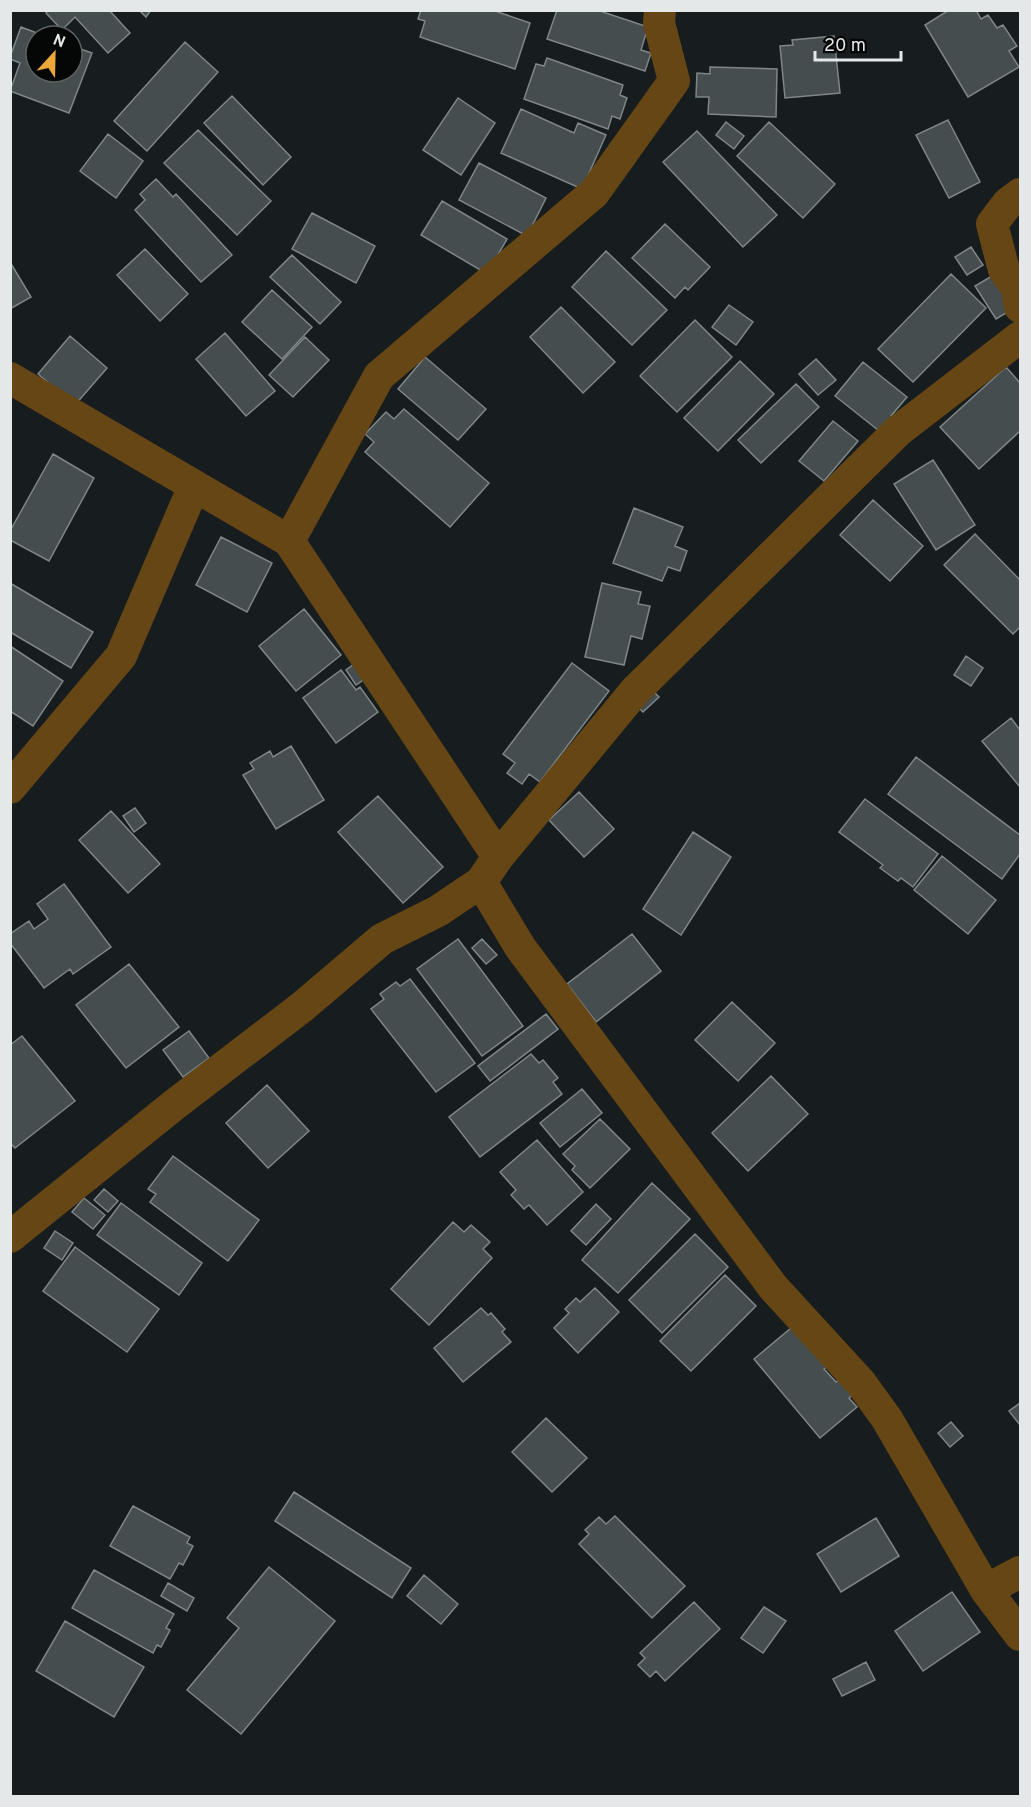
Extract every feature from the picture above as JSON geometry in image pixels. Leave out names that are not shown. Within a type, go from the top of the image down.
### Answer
[{"type":"street","points":[[289,541],[379,376],[594,193],[674,81],[659,23],[660,10]]},
{"type":"street","points":[[1020,194],[1008,203],[992,224],[1004,270],[1017,288],[1020,307]]},
{"type":"street","points":[[10,1237],[174,1105],[302,1007],[382,939],[438,911],[490,869],[644,683],[898,431],[1020,337]]},
{"type":"street","points":[[10,378],[289,541],[490,869],[520,947],[773,1287],[861,1383],[887,1419],[986,1590],[1020,1635]]},
{"type":"street","points":[[10,788],[121,656],[194,486]]},
{"type":"street","points":[[986,1590],[1020,1572]]},
{"type":"building","points":[[49,10],[109,10],[130,33],[108,53],[84,24],[75,17],[68,24],[56,24],[46,13]]},
{"type":"building","points":[[139,10],[151,10],[146,17]]},
{"type":"building","points":[[421,10],[492,10],[530,23],[515,69],[420,37],[425,21],[418,19]]},
{"type":"building","points":[[557,10],[597,10],[648,27],[641,50],[651,53],[645,71],[547,39]]},
{"type":"building","points":[[949,10],[976,10],[981,19],[988,15],[997,28],[1003,25],[1017,46],[1009,51],[1019,67],[968,97],[925,25]]},
{"type":"building","points":[[21,27],[24,28],[24,84],[80,84],[69,113],[10,91],[20,63],[10,57]]},
{"type":"building","points":[[834,36],[840,93],[785,98],[780,46],[793,45],[792,40]]},
{"type":"building","points":[[185,42],[218,72],[147,151],[114,121]]},
{"type":"building","points":[[84,50],[92,53],[84,74]]},
{"type":"building","points":[[547,58],[623,85],[620,95],[627,98],[620,119],[612,116],[608,129],[524,99],[536,64],[544,66]]},
{"type":"building","points":[[710,67],[777,69],[776,117],[708,114],[709,97],[696,97],[697,73],[710,74]]},
{"type":"building","points":[[232,96],[291,157],[263,185],[204,123]]},
{"type":"building","points":[[458,98],[495,123],[461,175],[423,150]]},
{"type":"building","points":[[521,109],[574,133],[578,123],[606,135],[582,189],[501,153]]},
{"type":"building","points":[[948,120],[980,182],[949,198],[916,135]]},
{"type":"building","points":[[726,122],[744,136],[734,149],[716,135]]},
{"type":"building","points":[[769,122],[835,184],[803,218],[737,156]]},
{"type":"building","points":[[198,130],[271,201],[237,235],[164,163]]},
{"type":"building","points":[[697,131],[777,215],[743,247],[663,162]]},
{"type":"building","points":[[108,134],[143,161],[116,198],[80,171]]},
{"type":"building","points":[[479,163],[546,198],[527,236],[459,200]]},
{"type":"building","points":[[156,179],[173,197],[176,194],[232,255],[201,282],[135,210],[145,200],[140,194]]},
{"type":"building","points":[[442,201],[507,239],[487,274],[421,235]]},
{"type":"building","points":[[312,213],[375,246],[356,283],[292,249]]},
{"type":"building","points":[[665,224],[710,267],[688,290],[685,287],[675,298],[632,258]]},
{"type":"building","points":[[971,247],[983,265],[967,275],[955,257]]},
{"type":"building","points":[[145,249],[188,294],[160,321],[117,275]]},
{"type":"building","points":[[606,251],[667,310],[632,345],[572,287]]},
{"type":"building","points":[[292,255],[341,302],[320,324],[270,277]]},
{"type":"building","points":[[10,262],[31,297],[10,309]]},
{"type":"building","points":[[997,273],[1018,306],[996,319],[975,286]]},
{"type":"building","points":[[951,274],[986,308],[913,382],[878,349]]},
{"type":"building","points":[[272,290],[312,327],[282,359],[242,322]]},
{"type":"building","points":[[729,305],[753,322],[736,345],[712,327]]},
{"type":"building","points":[[561,307],[615,362],[583,393],[530,337]]},
{"type":"building","points":[[695,320],[732,357],[677,412],[640,376]]},
{"type":"building","points":[[225,333],[275,391],[246,416],[196,359]]},
{"type":"building","points":[[70,336],[107,368],[75,405],[38,374]]},
{"type":"building","points":[[305,337],[329,360],[293,397],[269,375]]},
{"type":"building","points":[[425,357],[486,409],[458,440],[398,389]]},
{"type":"building","points":[[816,359],[836,380],[818,395],[799,374]]},
{"type":"building","points":[[740,361],[774,394],[718,451],[684,418]]},
{"type":"building","points":[[863,362],[907,397],[891,416],[895,419],[883,434],[835,396]]},
{"type":"building","points":[[1006,367],[1020,383],[1020,431],[979,469],[940,427]]},
{"type":"building","points":[[796,384],[819,407],[761,463],[738,440]]},
{"type":"building","points":[[404,409],[489,483],[450,527],[365,452],[374,442],[365,434],[386,412],[394,419]]},
{"type":"building","points":[[833,421],[858,441],[824,481],[799,461]]},
{"type":"building","points":[[53,454],[94,478],[49,561],[10,540],[10,531]]},
{"type":"building","points":[[933,460],[975,525],[936,550],[894,484]]},
{"type":"building","points":[[873,500],[923,546],[890,581],[840,535]]},
{"type":"building","points":[[634,508],[683,527],[675,546],[687,551],[680,571],[668,567],[662,581],[613,563]]},
{"type":"building","points":[[975,534],[1020,580],[1020,627],[1013,634],[944,565]]},
{"type":"building","points":[[221,537],[272,563],[247,612],[196,585]]},
{"type":"building","points":[[10,583],[93,632],[71,668],[10,632]]},
{"type":"building","points":[[602,583],[641,592],[638,604],[650,606],[642,639],[631,636],[624,665],[585,657]]},
{"type":"building","points":[[304,609],[341,655],[296,691],[259,646]]},
{"type":"building","points":[[10,646],[63,681],[33,726],[10,711]]},
{"type":"building","points":[[966,656],[983,668],[971,686],[954,675]]},
{"type":"building","points":[[361,659],[372,674],[356,685],[346,670]]},
{"type":"building","points":[[572,663],[609,691],[540,782],[529,774],[522,784],[507,773],[515,763],[503,754]]},
{"type":"building","points":[[341,670],[356,690],[360,687],[378,712],[336,743],[303,698]]},
{"type":"building","points":[[649,687],[659,697],[643,712],[633,702]]},
{"type":"building","points":[[1011,718],[1020,730],[1020,787],[982,741]]},
{"type":"building","points":[[291,746],[324,800],[276,829],[243,775],[254,769],[250,763],[270,751],[273,757]]},
{"type":"building","points":[[916,757],[1020,835],[1020,854],[1002,879],[888,794]]},
{"type":"building","points":[[579,792],[614,829],[584,857],[549,820]]},
{"type":"building","points":[[378,796],[443,867],[403,903],[338,832]]},
{"type":"building","points":[[865,799],[938,854],[913,887],[901,878],[898,881],[880,868],[883,865],[839,832]]},
{"type":"building","points":[[135,808],[146,823],[134,832],[123,816]]},
{"type":"building","points":[[111,811],[160,864],[128,893],[79,840]]},
{"type":"building","points":[[693,832],[731,857],[681,935],[643,909]]},
{"type":"building","points":[[942,856],[996,900],[968,934],[914,890]]},
{"type":"building","points":[[64,884],[111,947],[73,974],[70,969],[44,988],[10,943],[10,934],[29,921],[34,929],[48,919],[37,904]]},
{"type":"building","points":[[632,934],[661,971],[596,1022],[567,984]]},
{"type":"building","points":[[458,939],[523,1026],[482,1056],[417,969]]},
{"type":"building","points":[[482,939],[497,955],[486,964],[472,948]]},
{"type":"building","points":[[129,964],[179,1027],[126,1068],[76,1005]]},
{"type":"building","points":[[410,979],[475,1063],[436,1092],[371,1009],[384,999],[380,994],[396,982],[400,986]]},
{"type":"building","points":[[732,1002],[775,1043],[738,1081],[695,1040]]},
{"type":"building","points":[[546,1014],[558,1029],[490,1081],[478,1066]]},
{"type":"building","points":[[189,1031],[209,1058],[183,1077],[163,1050]]},
{"type":"building","points":[[22,1036],[75,1101],[15,1148],[10,1143],[10,1045]]},
{"type":"building","points":[[531,1054],[539,1063],[543,1060],[558,1078],[553,1082],[562,1094],[480,1157],[449,1117]]},
{"type":"building","points":[[771,1076],[808,1114],[748,1171],[712,1133]]},
{"type":"building","points":[[267,1085],[309,1131],[268,1168],[226,1123]]},
{"type":"building","points":[[582,1089],[602,1113],[560,1147],[540,1123]]},
{"type":"building","points":[[600,1119],[630,1149],[590,1188],[572,1170],[575,1166],[563,1154]]},
{"type":"building","points":[[537,1140],[583,1192],[547,1225],[529,1205],[524,1209],[511,1195],[516,1190],[500,1172]]},
{"type":"building","points":[[173,1156],[259,1220],[228,1261],[150,1202],[156,1194],[148,1189]]},
{"type":"building","points":[[652,1183],[690,1219],[618,1293],[582,1260]]},
{"type":"building","points":[[104,1189],[118,1201],[108,1212],[94,1200]]},
{"type":"building","points":[[84,1198],[105,1215],[93,1229],[72,1212]]},
{"type":"building","points":[[121,1203],[202,1263],[179,1295],[97,1235]]},
{"type":"building","points":[[596,1204],[611,1219],[586,1245],[571,1231]]},
{"type":"building","points":[[453,1222],[464,1232],[471,1225],[490,1242],[483,1249],[492,1258],[429,1325],[391,1289]]},
{"type":"building","points":[[55,1231],[73,1243],[62,1260],[44,1248]]},
{"type":"building","points":[[695,1234],[728,1267],[662,1333],[629,1300]]},
{"type":"building","points":[[75,1247],[159,1309],[127,1352],[43,1291]]},
{"type":"building","points":[[725,1275],[756,1306],[691,1371],[660,1341]]},
{"type":"building","points":[[595,1288],[619,1312],[578,1353],[554,1328],[569,1313],[565,1309],[576,1298],[580,1302]]},
{"type":"building","points":[[481,1308],[488,1315],[491,1313],[505,1329],[502,1332],[511,1342],[463,1382],[434,1348]]},
{"type":"building","points":[[791,1328],[828,1366],[824,1369],[836,1382],[841,1378],[854,1394],[849,1398],[857,1407],[820,1438],[754,1359]]},
{"type":"building","points":[[1020,1403],[1020,1425],[1009,1411]]},
{"type":"building","points":[[546,1418],[587,1458],[552,1492],[512,1452]]},
{"type":"building","points":[[951,1422],[963,1436],[950,1447],[938,1433]]},
{"type":"building","points":[[294,1492],[411,1568],[392,1598],[275,1521]]},
{"type":"building","points":[[133,1506],[190,1537],[187,1543],[193,1546],[183,1565],[179,1563],[170,1579],[110,1546]]},
{"type":"building","points":[[615,1516],[685,1586],[652,1618],[579,1544],[589,1534],[585,1530],[599,1517],[606,1524]]},
{"type":"building","points":[[876,1518],[899,1556],[841,1592],[817,1554]]},
{"type":"building","points":[[269,1567],[335,1621],[241,1734],[187,1690],[239,1628],[227,1618]]},
{"type":"building","points":[[94,1570],[174,1614],[166,1628],[170,1630],[161,1647],[157,1645],[153,1653],[72,1608]]},
{"type":"building","points":[[424,1575],[458,1604],[441,1624],[407,1596]]},
{"type":"building","points":[[168,1583],[194,1598],[187,1611],[161,1596]]},
{"type":"building","points":[[952,1592],[980,1632],[923,1671],[895,1631]]},
{"type":"building","points":[[694,1602],[720,1629],[665,1681],[656,1671],[650,1677],[638,1665],[645,1658],[640,1653]]},
{"type":"building","points":[[764,1607],[786,1621],[763,1653],[741,1638]]},
{"type":"building","points":[[65,1621],[144,1667],[114,1717],[36,1671]]},
{"type":"building","points":[[866,1662],[875,1680],[842,1696],[833,1679]]}]
